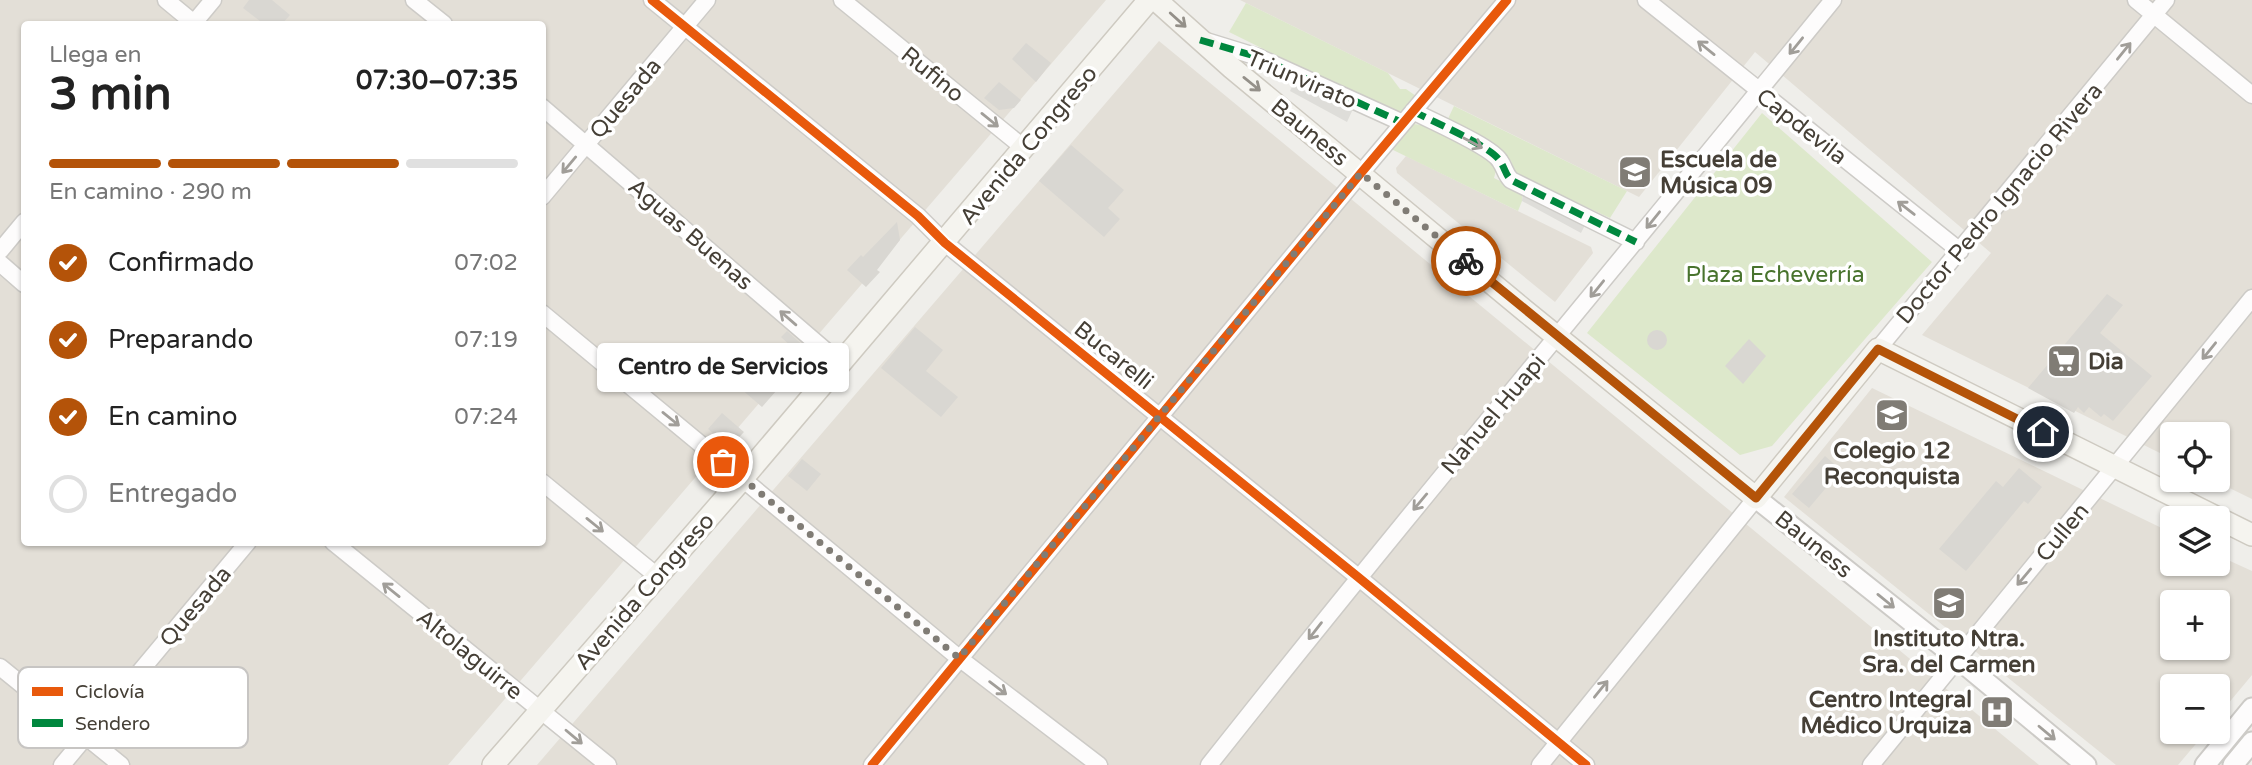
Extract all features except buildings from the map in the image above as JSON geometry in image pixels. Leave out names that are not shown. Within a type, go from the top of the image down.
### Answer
[{"type":"main road","name":"Avenida Congreso","points":[[493,765],[744,478],[1149,0]]},
{"type":"main road","name":"Bauness","points":[[1156,0],[1200,40],[1756,498]]},
{"type":"main road","points":[[1878,349],[2252,535]]},
{"type":"main road","name":"Doctor Pedro Ignacio Rivera","points":[[1756,498],[1878,349]]},
{"type":"street","points":[[166,0],[190,21]]},
{"type":"street","points":[[196,21],[213,0]]},
{"type":"street","points":[[414,0],[440,21]]},
{"type":"street","name":"Bucarelli","points":[[652,0],[918,216],[944,243],[1586,765]]},
{"type":"street","name":"Quesada","points":[[546,192],[708,0]]},
{"type":"street","name":"Rufino","points":[[842,0],[1024,148]]},
{"type":"street","points":[[872,765],[1507,0]]},
{"type":"street","name":"Capdevila","points":[[1646,0],[1960,251]]},
{"type":"street","name":"Nahuel Huapi","points":[[1209,765],[1358,577],[1833,0]]},
{"type":"street","points":[[2136,0],[2252,95]]},
{"type":"street","name":"Doctor Pedro Ignacio Rivera","points":[[1878,349],[2166,0]]},
{"type":"street","name":"Triunvirato","points":[[1200,40],[1258,57],[1482,146],[1500,160],[1504,173],[1511,180],[1636,242]]},
{"type":"street","name":"Aguas Buenas","points":[[546,110],[840,363]]},
{"type":"street","points":[[0,251],[21,226]]},
{"type":"street","points":[[0,263],[21,281]]},
{"type":"street","name":"Cullen","points":[[1871,765],[2252,298]]},
{"type":"street","points":[[546,316],[959,658],[1100,765]]},
{"type":"street","points":[[546,485],[657,576]]},
{"type":"street","name":"Doctor Pedro Ignacio Rivera","points":[[1540,765],[1756,498]]},
{"type":"street","name":"Bauness","points":[[1756,498],[2086,765]]},
{"type":"street","name":"Quesada","points":[[144,667],[245,546]]},
{"type":"street","name":"Altolaguirre","points":[[338,546],[608,765]]},
{"type":"street","points":[[0,667],[18,682]]},
{"type":"street","points":[[2205,765],[2252,708]]},
{"type":"street","points":[[2233,765],[2252,742]]},
{"type":"street","name":"Quesada","points":[[62,765],[77,748]]},
{"type":"street","points":[[100,748],[121,765]]},
{"type":"shaded area","points":[[0,0],[1106,0],[448,765],[0,765]]},
{"type":"shaded area","points":[[1240,0],[2252,0],[2252,499],[2230,488],[2230,422],[2160,422],[2160,453],[1922,335],[1991,253],[1755,52],[1639,197]]},
{"type":"shaded area","points":[[1159,41],[2039,765],[537,765]]},
{"type":"shaded area","points":[[1295,81],[1353,109],[1347,122],[1290,91]]},
{"type":"shaded area","points":[[1406,156],[1591,247],[1593,253],[1555,302],[1397,173],[1396,168]]},
{"type":"shaded area","points":[[1523,192],[1585,225],[1581,233],[1522,201]]},
{"type":"shaded area","points":[[1872,388],[2160,527],[2160,576],[2230,576],[2230,561],[2252,571],[2252,675],[2230,701],[2230,674],[2160,674],[2160,744],[2196,744],[2178,765],[2116,765],[1784,497]]},
{"type":"green space","points":[[1246,3],[1388,73],[1400,89],[1406,89],[1416,96],[1409,107],[1395,114],[1229,32]]},
{"type":"green space","points":[[1454,106],[1627,191],[1610,218],[1516,174],[1511,161],[1496,147],[1446,123]]},
{"type":"green space","name":"Plaza Echeverría","points":[[1762,113],[1932,262],[1772,446],[1740,455],[1587,333]]},
{"type":"green space","points":[[1413,124],[1432,126],[1494,162],[1497,166],[1494,178],[1523,192],[1518,211],[1389,148],[1405,128]]},
{"type":"marked path","points":[[1200,40],[1258,57],[1403,123]]},
{"type":"marked path","points":[[1413,111],[1485,148],[1500,161],[1511,180],[1636,242]]},
{"type":"cycle path","points":[[652,0],[918,216],[945,243],[1586,765]]},
{"type":"cycle path","points":[[872,765],[1507,0]]},
{"type":"way so far","points":[[723,462],[959,658],[1361,173],[1466,261]]},
{"type":"place","name":"Escuela de Música 09","points":[[1635,172]]},
{"type":"place","name":"Dia","points":[[2064,361]]},
{"type":"place","name":"Colegio 12 Reconquista","points":[[1892,415]]},
{"type":"place","name":"Centro de Servicios","points":[[723,462]]},
{"type":"place","name":"Instituto Ntra. Sra. del Carmen","points":[[1949,603]]},
{"type":"place","name":"Centro Integral Médico Urquiza","points":[[1997,712]]},
{"type":"route","points":[[1466,261],[1756,498],[1878,349],[2043,432]]}]
